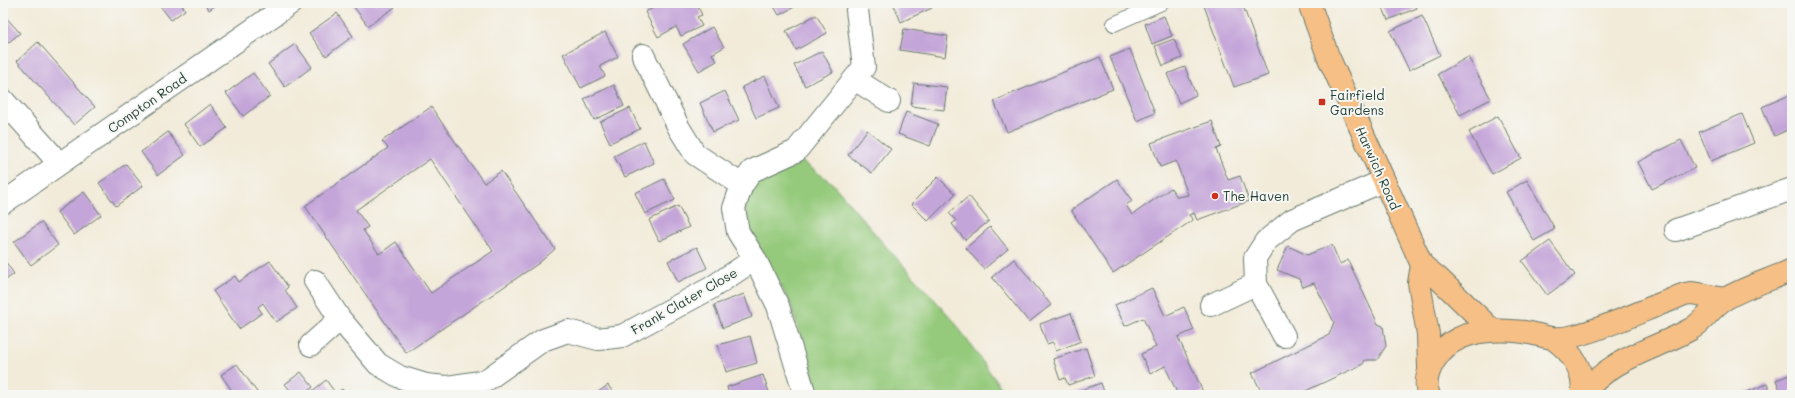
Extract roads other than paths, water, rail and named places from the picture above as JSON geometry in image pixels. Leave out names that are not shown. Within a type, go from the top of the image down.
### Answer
[{"type":"main road","name":"Harwich Road","points":[[1309,3],[1328,56],[1383,182],[1422,265],[1437,277],[1492,330]]},
{"type":"main road","points":[[1422,265],[1419,283],[1428,334],[1427,387]]},
{"type":"main road","points":[[1583,395],[1592,382],[1634,355],[1692,329],[1724,299],[1792,270]]},
{"type":"main road","points":[[1555,340],[1592,330],[1690,293],[1724,299]]},
{"type":"main road","points":[[1427,387],[1443,349],[1452,341],[1464,336],[1492,330],[1526,332],[1555,340],[1568,349],[1575,362],[1583,385],[1583,395]]},
{"type":"street","name":"Compton Road","points":[[3,203],[291,3]]},
{"type":"street","points":[[805,395],[778,306],[755,259],[738,232],[734,208],[742,185],[752,171],[796,151],[856,80],[864,67],[857,10]]},
{"type":"street","points":[[643,55],[679,128],[695,154],[742,185]]},
{"type":"street","points":[[856,80],[889,101]]},
{"type":"street","points":[[3,100],[51,154]]},
{"type":"street","points":[[1284,336],[1256,284],[1255,258],[1266,241],[1292,220],[1383,182]]},
{"type":"street","points":[[1676,230],[1792,189]]},
{"type":"street","name":"Frank Clater Close","points":[[315,281],[340,319],[378,364],[400,377],[445,391],[485,381],[543,340],[568,331],[598,339],[622,336],[711,288],[755,259]]},
{"type":"street","points":[[1211,305],[1256,284]]},
{"type":"street","points":[[311,345],[340,319]]},
{"type":"lane","points":[[1114,24],[1161,3]]},
{"type":"place","name":"Fairfield Gardens","points":[[1322,102]]},
{"type":"place","name":"The Haven","points":[[1215,196]]}]
